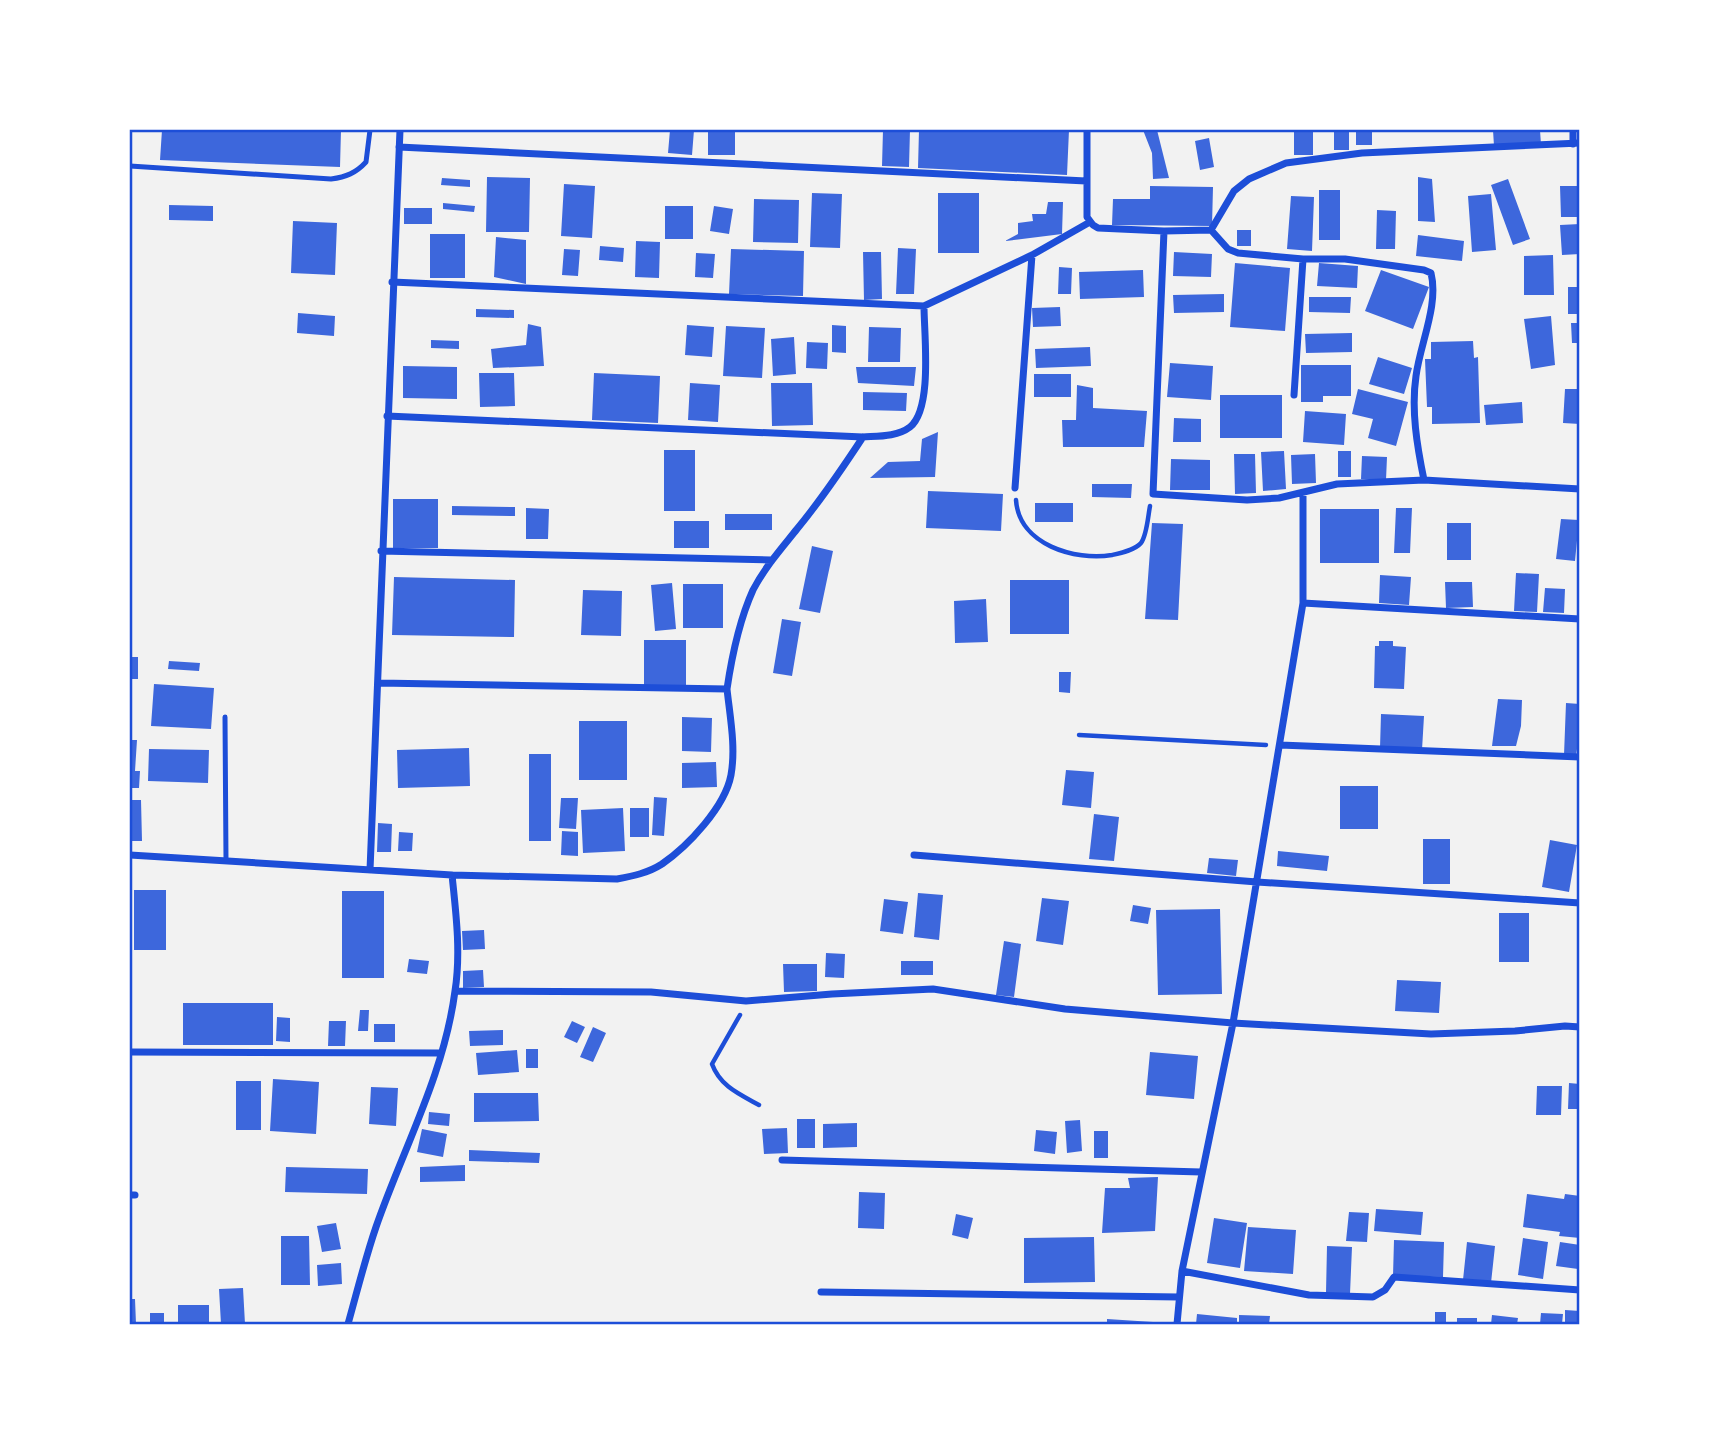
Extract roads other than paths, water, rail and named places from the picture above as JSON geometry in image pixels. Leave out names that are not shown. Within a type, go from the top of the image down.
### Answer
[{"type":"street","points":[[370,870],[400,130]]},
{"type":"street","points":[[1087,130],[1087,217],[1090,222],[1104,229],[1211,230],[1228,249],[1238,253],[1303,259],[1345,259],[1431,273],[1433,283],[1430,310],[1415,379],[1417,449],[1424,480]]},
{"type":"street","points":[[1211,230],[1234,191],[1249,179],[1286,163],[1362,153],[1576,144],[1573,130]]},
{"type":"street","points":[[399,147],[1086,181]]},
{"type":"street","points":[[392,282],[924,306],[1032,255],[1090,222]]},
{"type":"street","points":[[1164,231],[1153,494],[1247,500],[1303,493],[1337,484],[1424,480],[1580,489]]},
{"type":"street","points":[[1016,488],[1032,255]]},
{"type":"street","points":[[1294,395],[1303,259]]},
{"type":"street","points":[[387,416],[863,437],[896,434],[912,426],[917,420],[925,389],[924,306]]},
{"type":"street","points":[[130,855],[452,875],[617,879],[640,875],[662,864],[702,828],[723,798],[731,776],[733,744],[727,689],[736,638],[745,608],[771,560],[796,531],[863,437]]},
{"type":"street","points":[[1177,1325],[1182,1271],[1233,1023],[1303,603],[1303,493]]},
{"type":"street","points":[[382,551],[771,560]]},
{"type":"street","points":[[1303,603],[1580,619]]},
{"type":"street","points":[[379,683],[727,689]]},
{"type":"street","points":[[1280,745],[1580,757]]},
{"type":"street","points":[[914,855],[1580,903]]},
{"type":"street","points":[[348,1325],[376,1227],[416,1128],[441,1053],[455,991],[458,934],[452,875]]},
{"type":"street","points":[[455,991],[651,992],[746,1001],[933,989],[1065,1009],[1233,1023],[1431,1034],[1580,1027]]},
{"type":"street","points":[[130,1052],[441,1053]]},
{"type":"street","points":[[782,1160],[1201,1172]]},
{"type":"street","points":[[1182,1271],[1309,1295],[1373,1297],[1385,1290],[1394,1277],[1580,1290]]},
{"type":"street","points":[[821,1292],[1179,1297]]},
{"type":"lane","points":[[130,166],[342,177],[353,174],[366,162],[370,130]]},
{"type":"lane","points":[[225,717],[226,860]]}]
